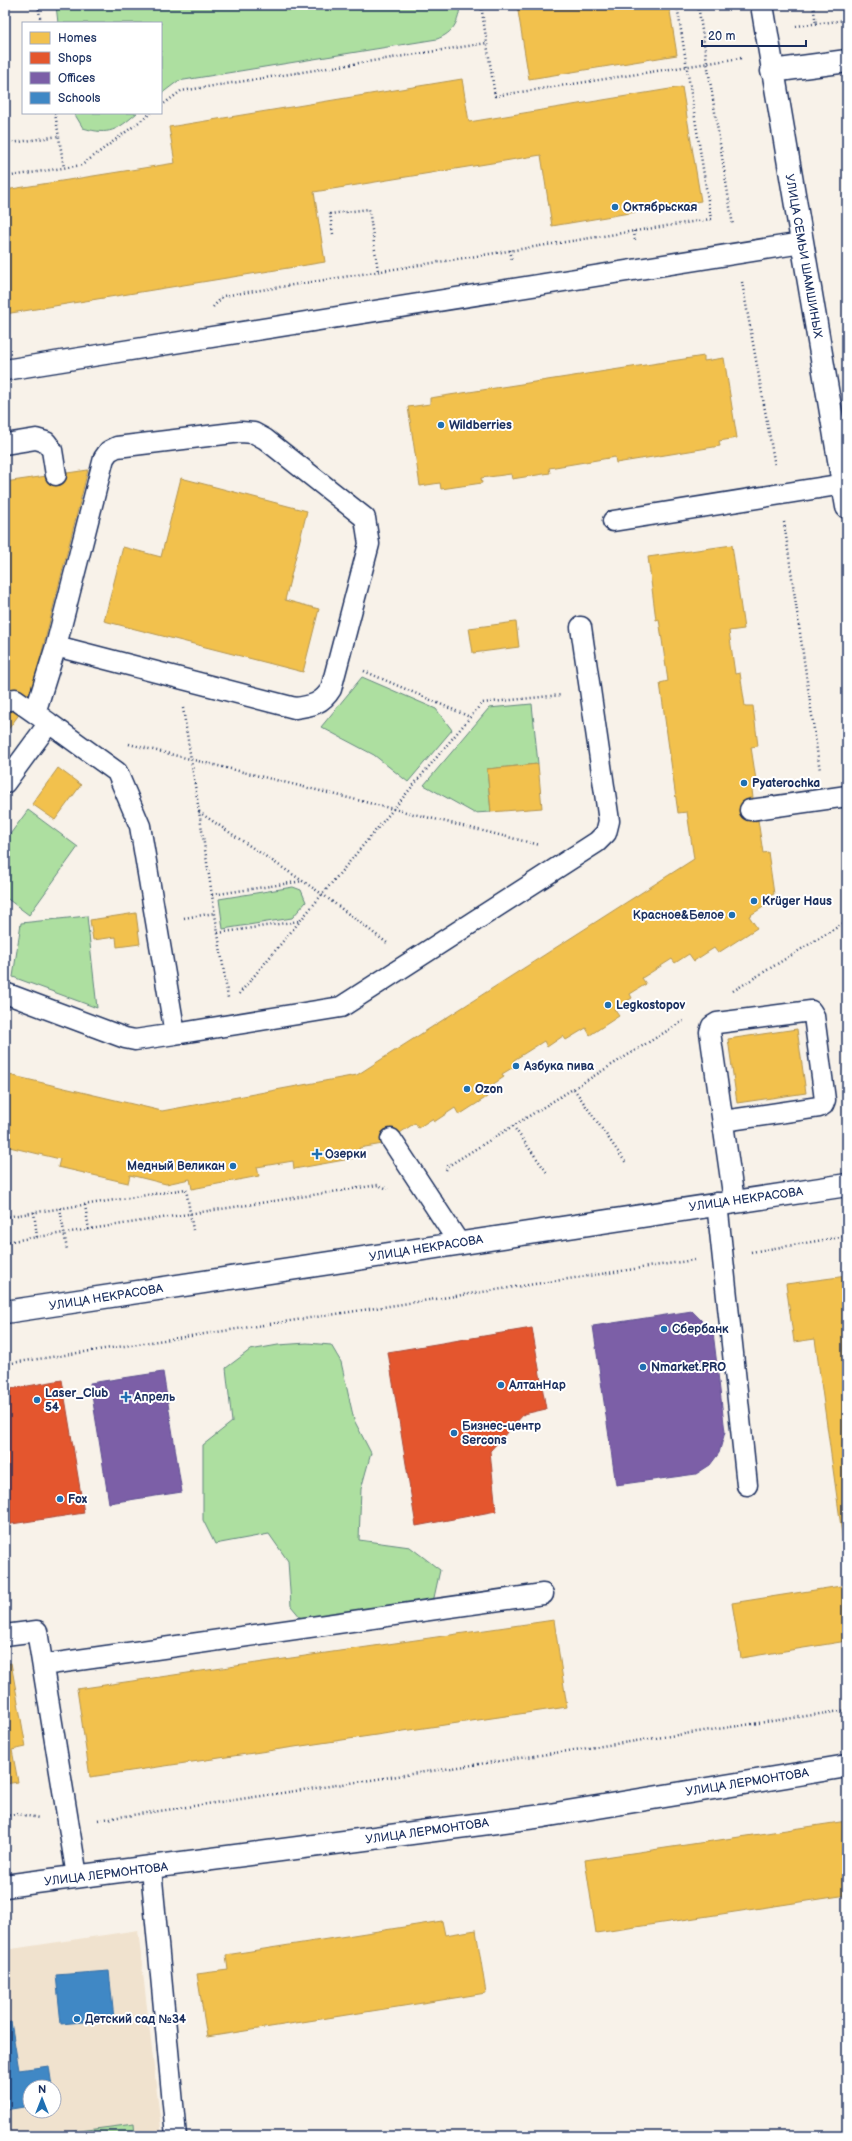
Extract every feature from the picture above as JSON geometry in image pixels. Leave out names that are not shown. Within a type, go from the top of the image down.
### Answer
[{"type":"street","name":"УЛИЦА СЕМЬИ ШАМШИНЫХ","points":[[762,5],[802,243],[843,461],[847,507]]},
{"type":"street","points":[[771,62],[847,61]]},
{"type":"street","name":"УЛИЦА НЕКРАСОВА","points":[[5,1312],[726,1202],[847,1185]]},
{"type":"street","name":"УЛИЦА ЛЕРМОНТОВА","points":[[5,1886],[543,1816],[847,1766]]},
{"type":"lane","points":[[5,370],[802,243]]},
{"type":"lane","points":[[5,783],[42,718],[56,646],[104,458],[108,451],[117,447],[241,432],[254,433],[266,439],[365,518],[369,544],[331,689],[325,699],[311,706],[294,708],[56,646]]},
{"type":"lane","points":[[5,444],[36,439],[46,442],[52,450],[56,475]]},
{"type":"lane","points":[[614,521],[844,484]]},
{"type":"lane","points":[[5,993],[135,1040],[211,1029],[341,1006],[411,962],[598,842],[606,833],[610,821],[581,627]]},
{"type":"lane","points":[[5,701],[15,699],[116,772],[140,826],[175,1034]]},
{"type":"lane","points":[[750,810],[847,796]]},
{"type":"lane","points":[[723,1120],[819,1107],[823,1105],[824,1092],[814,1016],[810,1011],[717,1023],[712,1026],[710,1032],[723,1120],[726,1202],[724,1256],[747,1485]]},
{"type":"lane","points":[[391,1138],[458,1243]]},
{"type":"lane","points":[[43,1665],[543,1594]]},
{"type":"lane","points":[[5,1635],[37,1631],[77,1876]]},
{"type":"lane","points":[[151,1868],[176,2136]]},
{"type":"path","points":[[38,5],[41,22]]},
{"type":"path","points":[[481,5],[495,96],[707,63],[771,62]]},
{"type":"path","points":[[213,308],[223,296],[711,219],[677,5]]},
{"type":"path","points":[[698,5],[737,253],[780,494],[820,773]]},
{"type":"path","points":[[813,5],[816,24]]},
{"type":"path","points":[[766,30],[847,20]]},
{"type":"path","points":[[162,105],[181,91],[487,43]]},
{"type":"path","points":[[55,114],[64,168]]},
{"type":"path","points":[[5,177],[82,165],[150,114]]},
{"type":"path","points":[[5,144],[59,136]]},
{"type":"path","points":[[333,234],[330,214],[369,209],[378,271]]},
{"type":"path","points":[[338,660],[470,717]]},
{"type":"path","points":[[178,678],[229,1005]]},
{"type":"path","points":[[211,1029],[229,1005],[482,703],[591,692]]},
{"type":"path","points":[[88,751],[120,742],[579,854]]},
{"type":"path","points":[[199,812],[322,894],[411,962]]},
{"type":"path","points":[[212,895],[303,881]]},
{"type":"path","points":[[218,933],[300,921]]},
{"type":"path","points":[[729,993],[844,923]]},
{"type":"path","points":[[446,1175],[448,1166],[688,1018]]},
{"type":"path","points":[[574,1088],[626,1163]]},
{"type":"path","points":[[513,1126],[548,1174]]},
{"type":"path","points":[[5,1242],[378,1185],[391,1190]]},
{"type":"path","points":[[5,1217],[186,1189],[193,1230]]},
{"type":"path","points":[[85,1205],[89,1230]]},
{"type":"path","points":[[60,1208],[67,1250]]},
{"type":"path","points":[[34,1212],[37,1237]]},
{"type":"path","points":[[5,1364],[724,1256],[847,1236]]},
{"type":"path","points":[[5,1816],[17,1814],[68,1824],[847,1710]]},
{"type":"shaded area","name":"Детский сад №34","points":[[138,1930],[162,2136],[5,2136],[5,1950]]},
{"type":"green space","points":[[56,5],[460,5],[457,22],[447,34],[437,39],[178,81],[162,93],[162,22],[58,22]]},
{"type":"green space","points":[[75,114],[136,114],[124,124],[113,130],[100,131],[83,128]]},
{"type":"green space","points":[[362,677],[436,709],[452,730],[408,782],[374,755],[321,727]]},
{"type":"green space","points":[[532,704],[538,764],[487,769],[491,812],[474,813],[424,785],[489,708]]},
{"type":"green space","points":[[28,810],[78,847],[29,915],[5,897],[5,841]]},
{"type":"green space","points":[[293,887],[301,890],[306,902],[292,918],[223,929],[219,899]]},
{"type":"green space","points":[[87,916],[97,1008],[13,977],[21,923]]},
{"type":"green space","points":[[307,1343],[331,1345],[341,1362],[354,1420],[371,1453],[361,1489],[359,1540],[410,1547],[440,1570],[432,1607],[306,1624],[291,1606],[288,1561],[269,1534],[215,1544],[203,1520],[203,1445],[232,1422],[226,1368],[250,1350],[278,1345]]},
{"type":"green space","points":[[134,2124],[135,2136],[41,2136]]},
{"type":"building: Homes","points":[[517,5],[669,5],[677,55],[529,79]]},
{"type":"building: Homes","points":[[462,79],[469,122],[682,87],[701,201],[552,226],[541,155],[314,192],[325,262],[5,314],[5,190],[175,163],[169,127]]},
{"type":"building: Homes","points":[[704,356],[704,361],[724,358],[737,438],[719,441],[720,446],[616,463],[615,457],[549,468],[550,473],[512,479],[511,474],[481,478],[482,483],[441,489],[440,483],[420,486],[408,407],[430,404],[430,398]]},
{"type":"building: Homes","points":[[88,470],[30,699],[5,734],[5,482]]},
{"type":"building: Homes","points":[[181,478],[307,511],[285,600],[319,609],[303,672],[104,621],[123,547],[161,557]]},
{"type":"building: Homes","points":[[732,545],[744,629],[729,631],[735,674],[740,673],[745,706],[753,706],[758,746],[751,747],[756,780],[751,781],[753,798],[749,798],[752,822],[758,820],[763,853],[768,852],[774,894],[763,899],[765,906],[749,916],[757,928],[718,953],[714,948],[694,961],[689,954],[675,963],[672,959],[642,978],[646,984],[630,994],[632,998],[614,1009],[619,1016],[590,1035],[586,1028],[566,1040],[563,1036],[547,1047],[544,1041],[514,1060],[517,1065],[502,1074],[504,1077],[483,1091],[487,1097],[459,1115],[455,1108],[434,1122],[432,1119],[418,1128],[415,1123],[383,1144],[359,1148],[361,1157],[294,1169],[293,1161],[257,1167],[259,1176],[192,1189],[190,1179],[166,1184],[130,1175],[128,1183],[58,1167],[60,1159],[5,1146],[5,1074],[162,1111],[357,1075],[694,859],[687,812],[678,813],[660,683],[668,681],[659,619],[656,620],[648,557]]},
{"type":"building: Homes","points":[[516,622],[519,647],[473,653],[469,628]]},
{"type":"building: Homes","points":[[538,764],[542,808],[491,812],[487,769]]},
{"type":"building: Homes","points":[[58,768],[81,785],[55,820],[32,804]]},
{"type":"building: Homes","points":[[136,913],[140,944],[117,947],[116,937],[93,940],[90,920]]},
{"type":"building: Homes","points":[[797,1029],[806,1093],[737,1103],[728,1039]]},
{"type":"building: Homes","points":[[847,1276],[847,1570],[815,1339],[794,1342],[786,1284]]},
{"type":"building: Homes","points":[[847,1585],[847,1641],[741,1658],[732,1603]]},
{"type":"building: Homes","points":[[554,1620],[567,1707],[90,1777],[77,1689]]},
{"type":"building: Homes","points":[[11,1663],[26,1747],[12,1750],[18,1782],[5,1784],[5,1664]]},
{"type":"building: Homes","points":[[847,1821],[847,1895],[596,1933],[585,1860]]},
{"type":"building: Homes","points":[[442,1921],[445,1935],[476,1930],[486,1993],[207,2037],[197,1974],[228,1970],[226,1955]]},
{"type":"building: Shops","name":"Бизнес-центр Sercons","points":[[532,1328],[546,1409],[524,1414],[490,1451],[496,1511],[416,1526],[388,1352]]},
{"type":"building: Shops","points":[[62,1380],[84,1513],[5,1525],[5,1390]]},
{"type":"building: Offices","points":[[692,1311],[713,1332],[725,1432],[719,1453],[710,1465],[696,1474],[616,1485],[593,1326]]},
{"type":"building: Offices","points":[[163,1372],[182,1492],[109,1503],[90,1383]]},
{"type":"building: Schools","points":[[109,1971],[114,2019],[61,2024],[56,1975]]},
{"type":"building: Schools","points":[[11,2022],[19,2070],[49,2066],[51,2079],[22,2079],[22,2107],[5,2110],[5,2023]]},
{"type":"place","name":"Октябрьская","points":[[615,207]]},
{"type":"place","name":"Wildberries","points":[[441,425]]},
{"type":"place","name":"Pyaterochka","points":[[744,783]]},
{"type":"place","name":"Krüger Haus","points":[[754,901]]},
{"type":"place","name":"Красное&Белое","points":[[732,915]]},
{"type":"place","name":"Legkostopov","points":[[608,1005]]},
{"type":"place","name":"Азбука пива","points":[[516,1066]]},
{"type":"place","name":"Ozon","points":[[467,1089]]},
{"type":"place","name":"Озерки","points":[[317,1154]]},
{"type":"place","name":"Медный Великан","points":[[233,1166]]},
{"type":"place","name":"Сбербанк","points":[[664,1329]]},
{"type":"place","name":"Nmarket.PRO","points":[[643,1367]]},
{"type":"place","name":"АлтанНар","points":[[501,1385]]},
{"type":"place","name":"Апрель","points":[[126,1397]]},
{"type":"place","name":"Laser_Club 54","points":[[37,1400]]},
{"type":"place","name":"Бизнес-центр Sercons","points":[[454,1433]]},
{"type":"place","name":"Fox","points":[[60,1499]]},
{"type":"place","name":"Детский сад №34","points":[[77,2019]]}]
